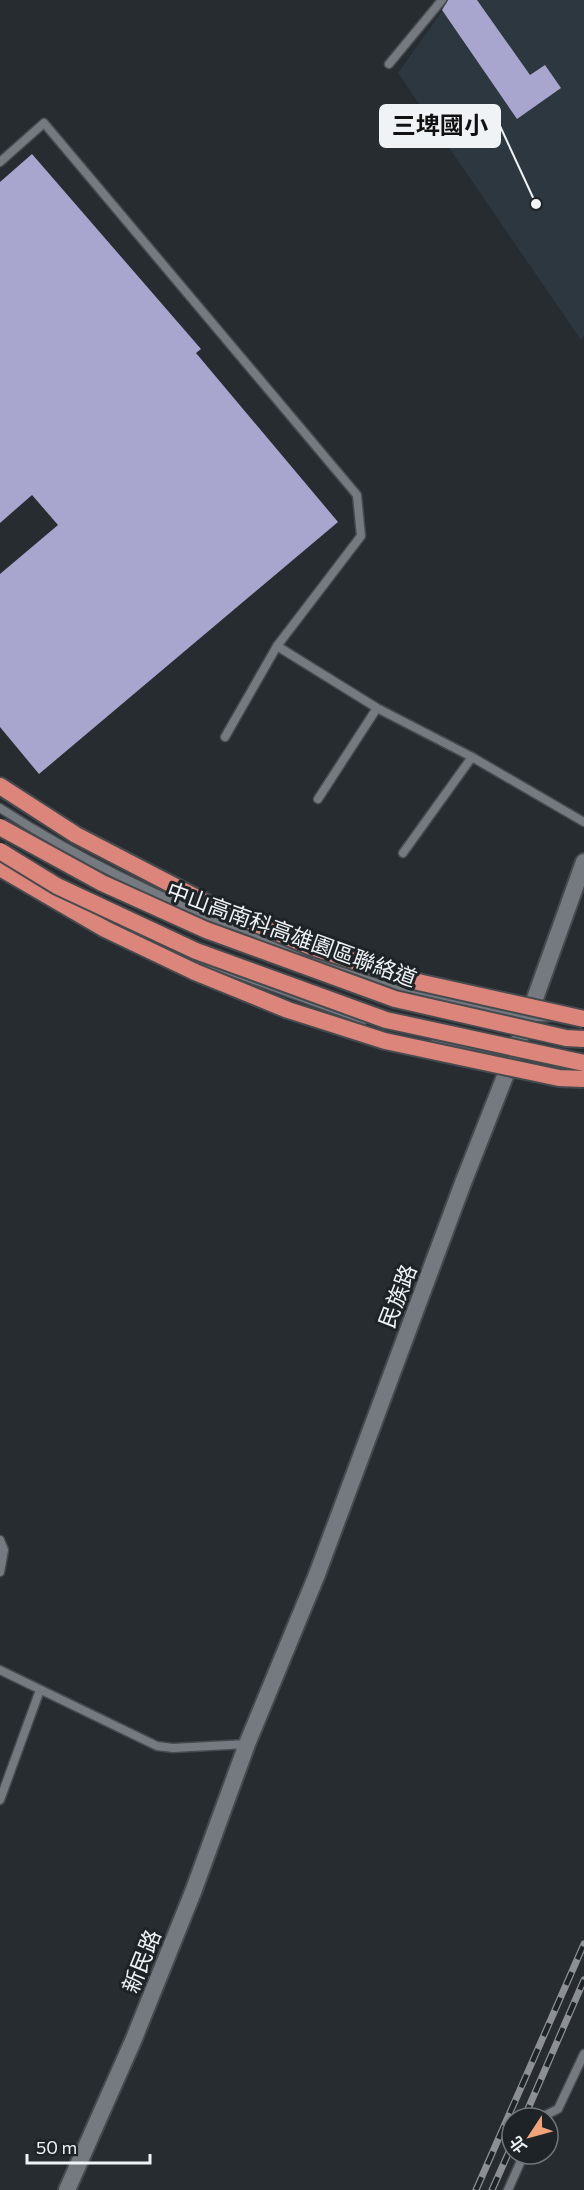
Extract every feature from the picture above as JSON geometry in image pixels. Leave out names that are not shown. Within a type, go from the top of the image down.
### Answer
[{"type":"highway","points":[[0,786],[76,835],[209,904],[310,947],[417,982],[584,1017]]},
{"type":"highway","name":"中山高南科高雄園區聯絡道","points":[[0,827],[102,883],[206,930],[273,955],[395,999],[566,1038],[584,1039]]},
{"type":"highway","name":"中山高南科高雄園區聯絡道","points":[[0,852],[57,886],[196,951],[363,1012],[397,1023],[584,1063]]},
{"type":"highway","points":[[0,868],[105,929],[195,972],[288,1010],[385,1041],[559,1078],[584,1080]]},
{"type":"street","name":"民族路","points":[[247,1744],[316,1577],[528,1018],[584,862]]},
{"type":"street","name":"新民路","points":[[67,2190],[133,2041],[193,1892],[247,1744]]},
{"type":"lane","points":[[389,64],[442,0]]},
{"type":"lane","points":[[0,162],[44,123],[357,495],[362,536],[277,646],[225,737]]},
{"type":"lane","points":[[277,646],[377,708],[472,757],[584,822]]},
{"type":"lane","points":[[318,798],[377,708]]},
{"type":"lane","points":[[403,853],[472,757]]},
{"type":"lane","points":[[0,808],[99,867],[173,902],[280,945],[412,992],[528,1018],[584,1017]]},
{"type":"lane","points":[[0,852],[82,900],[213,967],[354,1017],[584,1080]]},
{"type":"lane","points":[[0,1540],[4,1551],[0,1572]]},
{"type":"lane","points":[[0,1670],[157,1746],[173,1748],[247,1744]]},
{"type":"lane","points":[[0,1800],[40,1690]]},
{"type":"lane","points":[[559,2106],[584,2054]]},
{"type":"lane","points":[[508,2190],[519,2166]]},
{"type":"shaded area","points":[[450,0],[584,0],[584,335],[581,340],[398,73]]},
{"type":"building","points":[[448,0],[477,0],[530,75],[545,65],[561,88],[517,119],[442,10]]},
{"type":"building","points":[[32,154],[201,349],[196,353],[338,522],[39,774],[0,727],[0,574],[58,525],[32,495],[0,523],[0,182]]},
{"type":"railway","points":[[476,2190],[584,1944]]},
{"type":"railway","points":[[529,2106],[584,1980]]},
{"type":"railway","points":[[492,2190],[503,2166]]},
{"type":"place","name":"三埤國小","points":[[536,204]]}]
